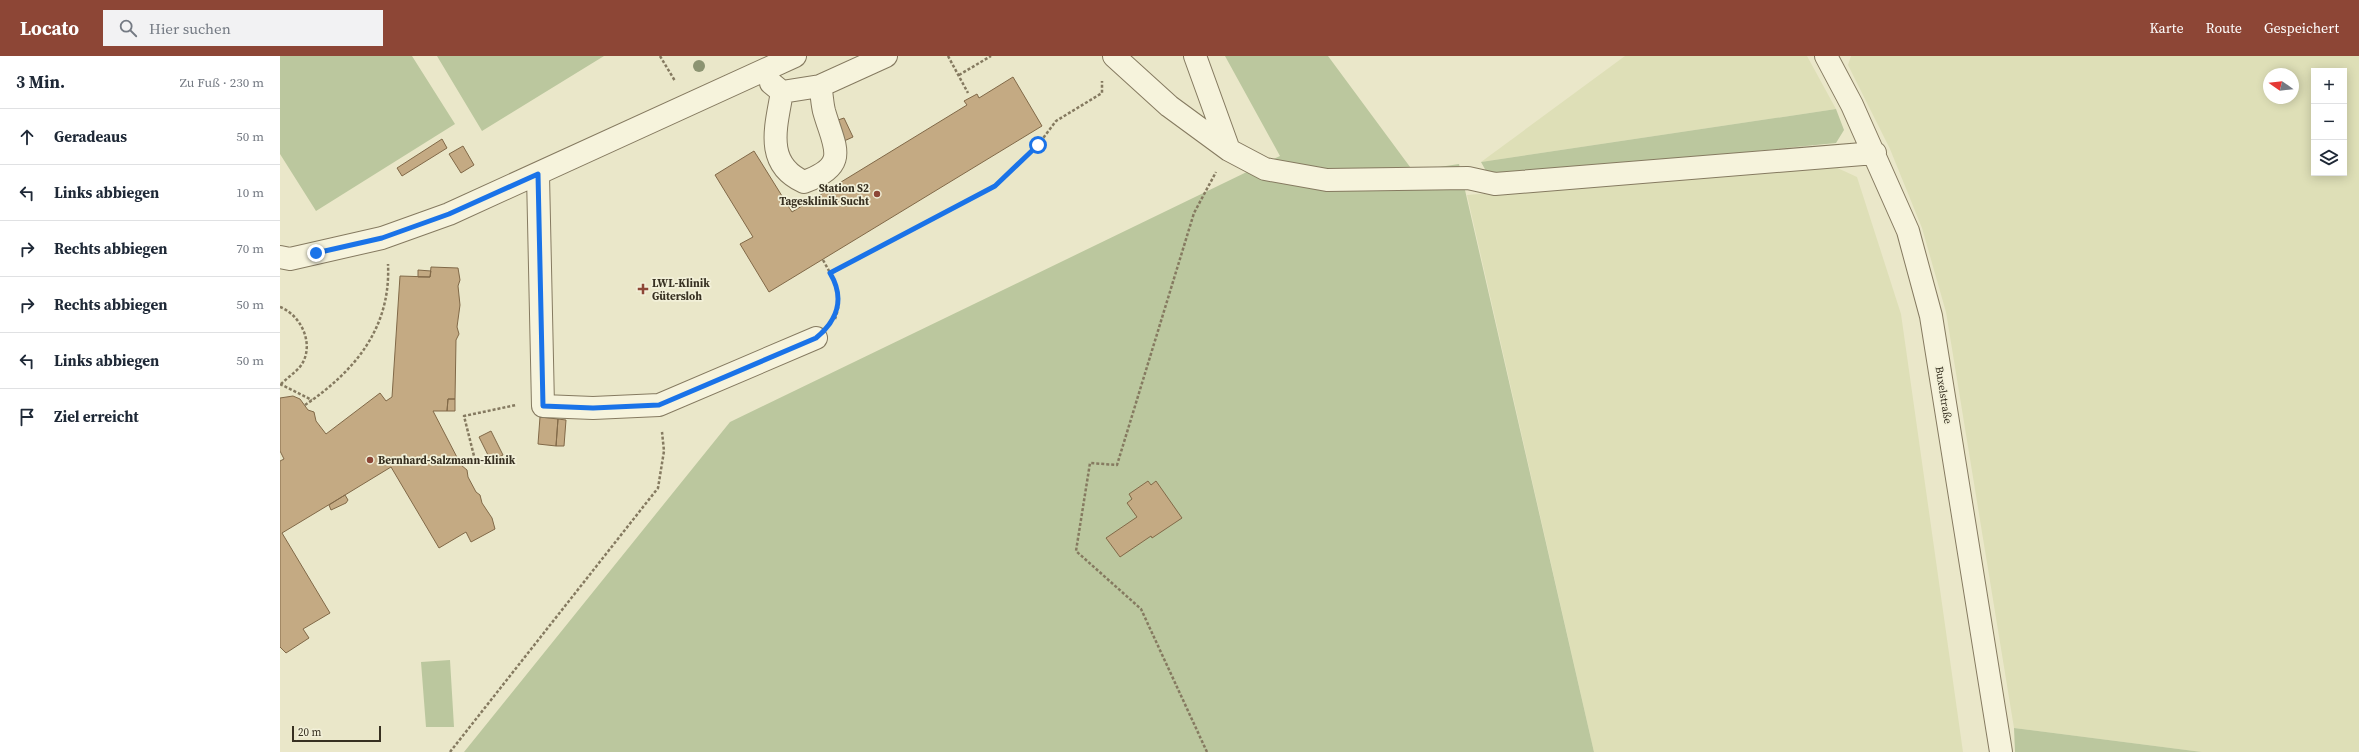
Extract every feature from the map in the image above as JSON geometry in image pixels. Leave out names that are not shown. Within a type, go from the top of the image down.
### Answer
[{"type":"street","points":[[280,257],[290,259],[382,238],[449,214],[795,56]]},
{"type":"street","points":[[758,72],[782,92],[820,86],[886,56]]},
{"type":"street","points":[[1114,56],[1169,106],[1229,150],[1265,169],[1327,180],[1468,178],[1495,184],[1874,153]]},
{"type":"street","points":[[1195,56],[1229,150]]},
{"type":"street","name":"Buxelstraße","points":[[1826,56],[1852,105],[1908,231],[1932,316],[2001,752]]},
{"type":"street","points":[[782,92],[775,134],[778,157],[790,176],[804,182],[823,175],[834,163],[836,143],[824,110],[820,86]]},
{"type":"street","points":[[538,174],[543,406],[593,408],[659,405],[816,338]]},
{"type":"path","points":[[948,56],[968,93]]},
{"type":"path","points":[[958,76],[991,56]]},
{"type":"path","points":[[830,273],[995,186],[1038,145],[1056,121],[1102,93],[1102,75]]},
{"type":"path","points":[[1207,752],[1140,609],[1076,551],[1090,463],[1117,465],[1194,213],[1229,150]]},
{"type":"path","points":[[305,406],[350,368],[376,332],[389,286],[388,254],[382,238]]},
{"type":"path","points":[[816,338],[826,330],[835,318],[840,302],[836,283],[823,260]]},
{"type":"path","points":[[280,307],[296,317],[304,328],[307,340],[305,356],[299,368],[280,384],[312,400]]},
{"type":"path","points":[[465,463],[475,460],[464,416],[515,405],[543,406]]},
{"type":"path","points":[[450,752],[658,488],[664,451],[659,405]]},
{"type":"green space","points":[[280,56],[412,56],[455,124],[316,211],[280,154]]},
{"type":"green space","points":[[437,56],[604,56],[482,131]]},
{"type":"green space","points":[[1225,56],[1328,56],[1413,171],[1459,164],[1594,752],[464,752],[730,422],[1280,156]]},
{"type":"green space","points":[[1625,56],[1807,56],[1836,109],[1481,162]]},
{"type":"green space","points":[[1851,56],[2359,56],[2359,752],[2202,752],[2014,728],[1946,312],[1922,228],[1890,149],[1848,65]]},
{"type":"green space","points":[[1836,109],[1844,130],[1836,143],[1490,178],[1481,162]]},
{"type":"green space","points":[[1831,165],[1857,177],[1901,314],[1963,752],[1594,752],[1467,195]]},
{"type":"green space","points":[[450,660],[454,727],[426,727],[421,662]]},
{"type":"green space","points":[[2014,728],[2202,752],[2015,752]]},
{"type":"building","name":"Station S2 Tagesklinik Sucht","points":[[1013,77],[1042,126],[769,292],[740,244],[753,237],[715,175],[754,151],[792,212],[967,105],[964,101],[977,94],[979,98]]},
{"type":"building","points":[[844,118],[853,137],[844,141],[835,121]]},
{"type":"building","points":[[442,139],[447,148],[402,176],[397,168]]},
{"type":"building","points":[[463,146],[474,165],[461,173],[449,154]]},
{"type":"building","name":"Bernhard-Salzmann-Klinik","points":[[431,267],[458,268],[460,280],[458,286],[460,305],[457,327],[459,334],[456,340],[455,399],[448,399],[447,411],[433,411],[461,465],[467,470],[468,477],[476,492],[480,495],[482,503],[492,518],[495,529],[471,542],[466,532],[439,548],[391,467],[282,533],[330,613],[303,629],[309,638],[286,653],[280,647],[280,461],[284,459],[280,451],[280,398],[293,396],[300,399],[308,410],[314,412],[316,421],[326,434],[380,393],[386,401],[392,397],[400,276],[430,277]]},
{"type":"building","points":[[418,270],[431,271],[430,277],[418,277]]},
{"type":"building","points":[[448,399],[455,399],[455,411],[447,411]]},
{"type":"building","points":[[540,417],[558,419],[556,446],[538,444]]},
{"type":"building","points":[[558,419],[566,420],[564,446],[556,446]]},
{"type":"building","points":[[491,431],[503,455],[491,461],[479,437]]},
{"type":"building","points":[[1148,481],[1151,485],[1156,481],[1182,518],[1152,538],[1151,536],[1120,557],[1106,538],[1137,517],[1127,503],[1132,499],[1129,494]]},
{"type":"building","points":[[345,495],[348,500],[346,503],[331,510],[329,505]]},
{"type":"place","name":"Station S2 Tagesklinik Sucht","points":[[877,194]]},
{"type":"place","name":"LWL-Klinik Gütersloh","points":[[643,289]]},
{"type":"place","name":"Bernhard-Salzmann-Klinik","points":[[370,460]]},
{"type":"route","points":[[316,253],[382,238],[449,214],[538,174],[543,406],[593,408],[659,405],[816,338],[826,330],[835,318],[840,302],[836,283],[830,273],[995,186],[1038,145]]}]
